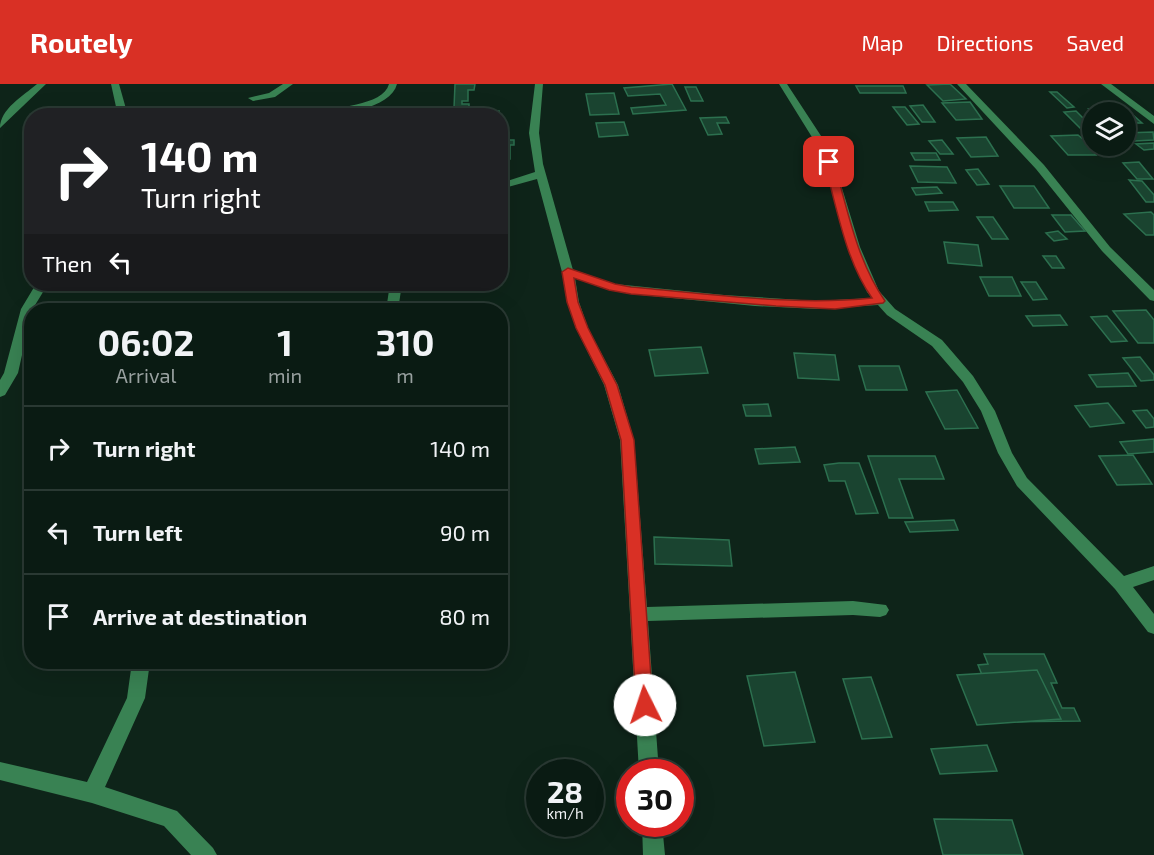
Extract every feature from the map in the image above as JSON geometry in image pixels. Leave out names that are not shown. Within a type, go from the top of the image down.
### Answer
[{"type":"street","points":[[0,125],[9,112],[42,84]]},
{"type":"street","points":[[115,84],[121,108]]},
{"type":"street","points":[[253,98],[272,95],[289,84]]},
{"type":"street","points":[[350,108],[381,100],[391,92],[393,84]]},
{"type":"street","points":[[539,84],[534,133],[541,174],[568,272],[573,302],[582,328],[611,385],[627,440],[648,759]]},
{"type":"street","points":[[783,84],[820,142],[829,162],[854,247],[869,287],[879,301],[937,343],[968,379],[988,411],[1005,453],[1022,482],[1121,584],[1154,627]]},
{"type":"street","points":[[961,84],[1040,167],[1106,249],[1154,297]]},
{"type":"street","points":[[1106,84],[1154,121]]},
{"type":"street","points":[[508,184],[541,174]]},
{"type":"street","points":[[568,272],[613,287],[631,290],[786,303],[835,305],[879,301]]},
{"type":"street","points":[[0,392],[11,373],[24,321]]},
{"type":"street","points":[[1121,584],[1154,573]]},
{"type":"street","points":[[639,614],[853,608],[880,610]]},
{"type":"street","points":[[92,793],[136,698],[140,669]]},
{"type":"street","points":[[0,771],[92,793],[170,818],[206,855]]},
{"type":"street","points":[[653,837],[654,855]]},
{"type":"building","points":[[455,84],[475,84],[474,90],[468,90],[468,101],[462,101],[462,104],[469,104],[469,107],[454,108]]},
{"type":"building","points":[[672,84],[686,110],[633,114],[631,108],[666,105],[660,94],[628,96],[624,88]]},
{"type":"building","points":[[950,84],[966,99],[943,101],[927,85]]},
{"type":"building","points":[[856,86],[903,86],[906,93],[860,93]]},
{"type":"building","points":[[685,87],[696,87],[703,101],[691,101]]},
{"type":"building","points":[[1050,92],[1057,92],[1074,107],[1067,108]]},
{"type":"building","points":[[614,93],[619,114],[590,115],[586,94]]},
{"type":"building","points":[[970,102],[982,119],[956,120],[942,103]]},
{"type":"building","points":[[923,105],[935,122],[922,122],[910,106]]},
{"type":"building","points":[[893,107],[905,107],[919,124],[907,125]]},
{"type":"building","points":[[1076,111],[1082,117],[1082,129],[1081,129],[1064,112]]},
{"type":"building","points":[[726,117],[729,123],[717,123],[722,134],[708,135],[700,118]]},
{"type":"building","points":[[624,122],[628,135],[599,137],[596,123]]},
{"type":"building","points":[[1153,132],[1154,140],[1136,141],[1136,133]]},
{"type":"building","points":[[1078,135],[1082,138],[1082,155],[1068,155],[1051,136]]},
{"type":"building","points":[[986,137],[998,156],[971,157],[957,138]]},
{"type":"building","points":[[508,140],[514,140],[514,145],[510,145],[510,159],[508,159]]},
{"type":"building","points":[[942,140],[953,154],[940,154],[929,141]]},
{"type":"building","points":[[1154,143],[1154,149],[1144,150],[1136,144]]},
{"type":"building","points":[[911,153],[936,153],[940,160],[915,160]]},
{"type":"building","points":[[1139,162],[1153,179],[1137,179],[1123,163]]},
{"type":"building","points":[[910,166],[947,167],[956,183],[918,182]]},
{"type":"building","points":[[978,169],[989,184],[977,185],[966,170]]},
{"type":"building","points":[[1129,180],[1142,181],[1154,195],[1154,202],[1146,202]]},
{"type":"building","points":[[1000,186],[1034,186],[1049,208],[1014,208]]},
{"type":"building","points":[[937,187],[942,193],[916,195],[912,188]]},
{"type":"building","points":[[925,202],[953,202],[958,210],[929,211]]},
{"type":"building","points":[[1151,212],[1154,215],[1154,235],[1146,235],[1124,214]]},
{"type":"building","points":[[1052,215],[1071,215],[1085,231],[1065,232]]},
{"type":"building","points":[[977,217],[993,217],[1008,239],[992,239]]},
{"type":"building","points":[[1058,231],[1067,239],[1054,241],[1046,233]]},
{"type":"building","points":[[944,242],[978,245],[982,266],[948,263]]},
{"type":"building","points":[[1043,256],[1056,256],[1064,268],[1052,268]]},
{"type":"building","points":[[980,277],[1012,277],[1021,296],[989,296]]},
{"type":"building","points":[[1021,282],[1036,282],[1047,299],[1033,300]]},
{"type":"building","points":[[1146,310],[1154,320],[1154,343],[1138,343],[1113,311]]},
{"type":"building","points":[[1060,315],[1067,325],[1033,326],[1026,316]]},
{"type":"building","points":[[1107,316],[1127,341],[1111,342],[1091,317]]},
{"type":"building","points":[[701,347],[708,373],[655,376],[649,350]]},
{"type":"building","points":[[794,353],[835,355],[839,380],[798,378]]},
{"type":"building","points":[[1140,357],[1154,375],[1154,380],[1141,381],[1123,358]]},
{"type":"building","points":[[859,366],[899,366],[907,390],[866,390]]},
{"type":"building","points":[[1128,373],[1136,386],[1097,387],[1089,375]]},
{"type":"building","points":[[957,390],[978,428],[945,429],[926,392]]},
{"type":"building","points":[[1108,403],[1124,423],[1090,427],[1075,406]]},
{"type":"building","points":[[768,404],[771,416],[746,416],[743,405]]},
{"type":"building","points":[[1147,410],[1154,419],[1154,427],[1146,428],[1133,411]]},
{"type":"building","points":[[1154,439],[1154,452],[1128,454],[1120,442]]},
{"type":"building","points":[[795,447],[800,462],[759,464],[755,449]]},
{"type":"building","points":[[1133,455],[1152,484],[1117,485],[1099,456]]},
{"type":"building","points":[[868,456],[935,456],[944,479],[899,479],[913,518],[889,518]]},
{"type":"building","points":[[859,463],[878,513],[856,514],[845,481],[829,481],[824,465]]},
{"type":"building","points":[[954,520],[958,530],[910,532],[905,522]]},
{"type":"building","points":[[654,537],[729,540],[732,566],[655,564]]},
{"type":"building","points":[[984,654],[1044,654],[1057,683],[1051,683],[1062,708],[1074,708],[1080,721],[992,722],[980,691],[988,690],[978,665],[988,664]]},
{"type":"building","points":[[1037,670],[1061,719],[977,725],[957,675]]},
{"type":"building","points":[[795,672],[815,742],[764,746],[747,676]]},
{"type":"building","points":[[871,677],[892,737],[862,739],[843,679]]},
{"type":"building","points":[[987,745],[997,771],[940,774],[931,749]]},
{"type":"building","points":[[934,819],[1012,820],[1023,855],[943,855]]},
{"type":"route","points":[[645,705],[627,440],[611,385],[582,328],[573,302],[568,272],[598,283],[631,290],[776,303],[835,305],[879,301],[869,287],[854,247],[829,162]]}]
